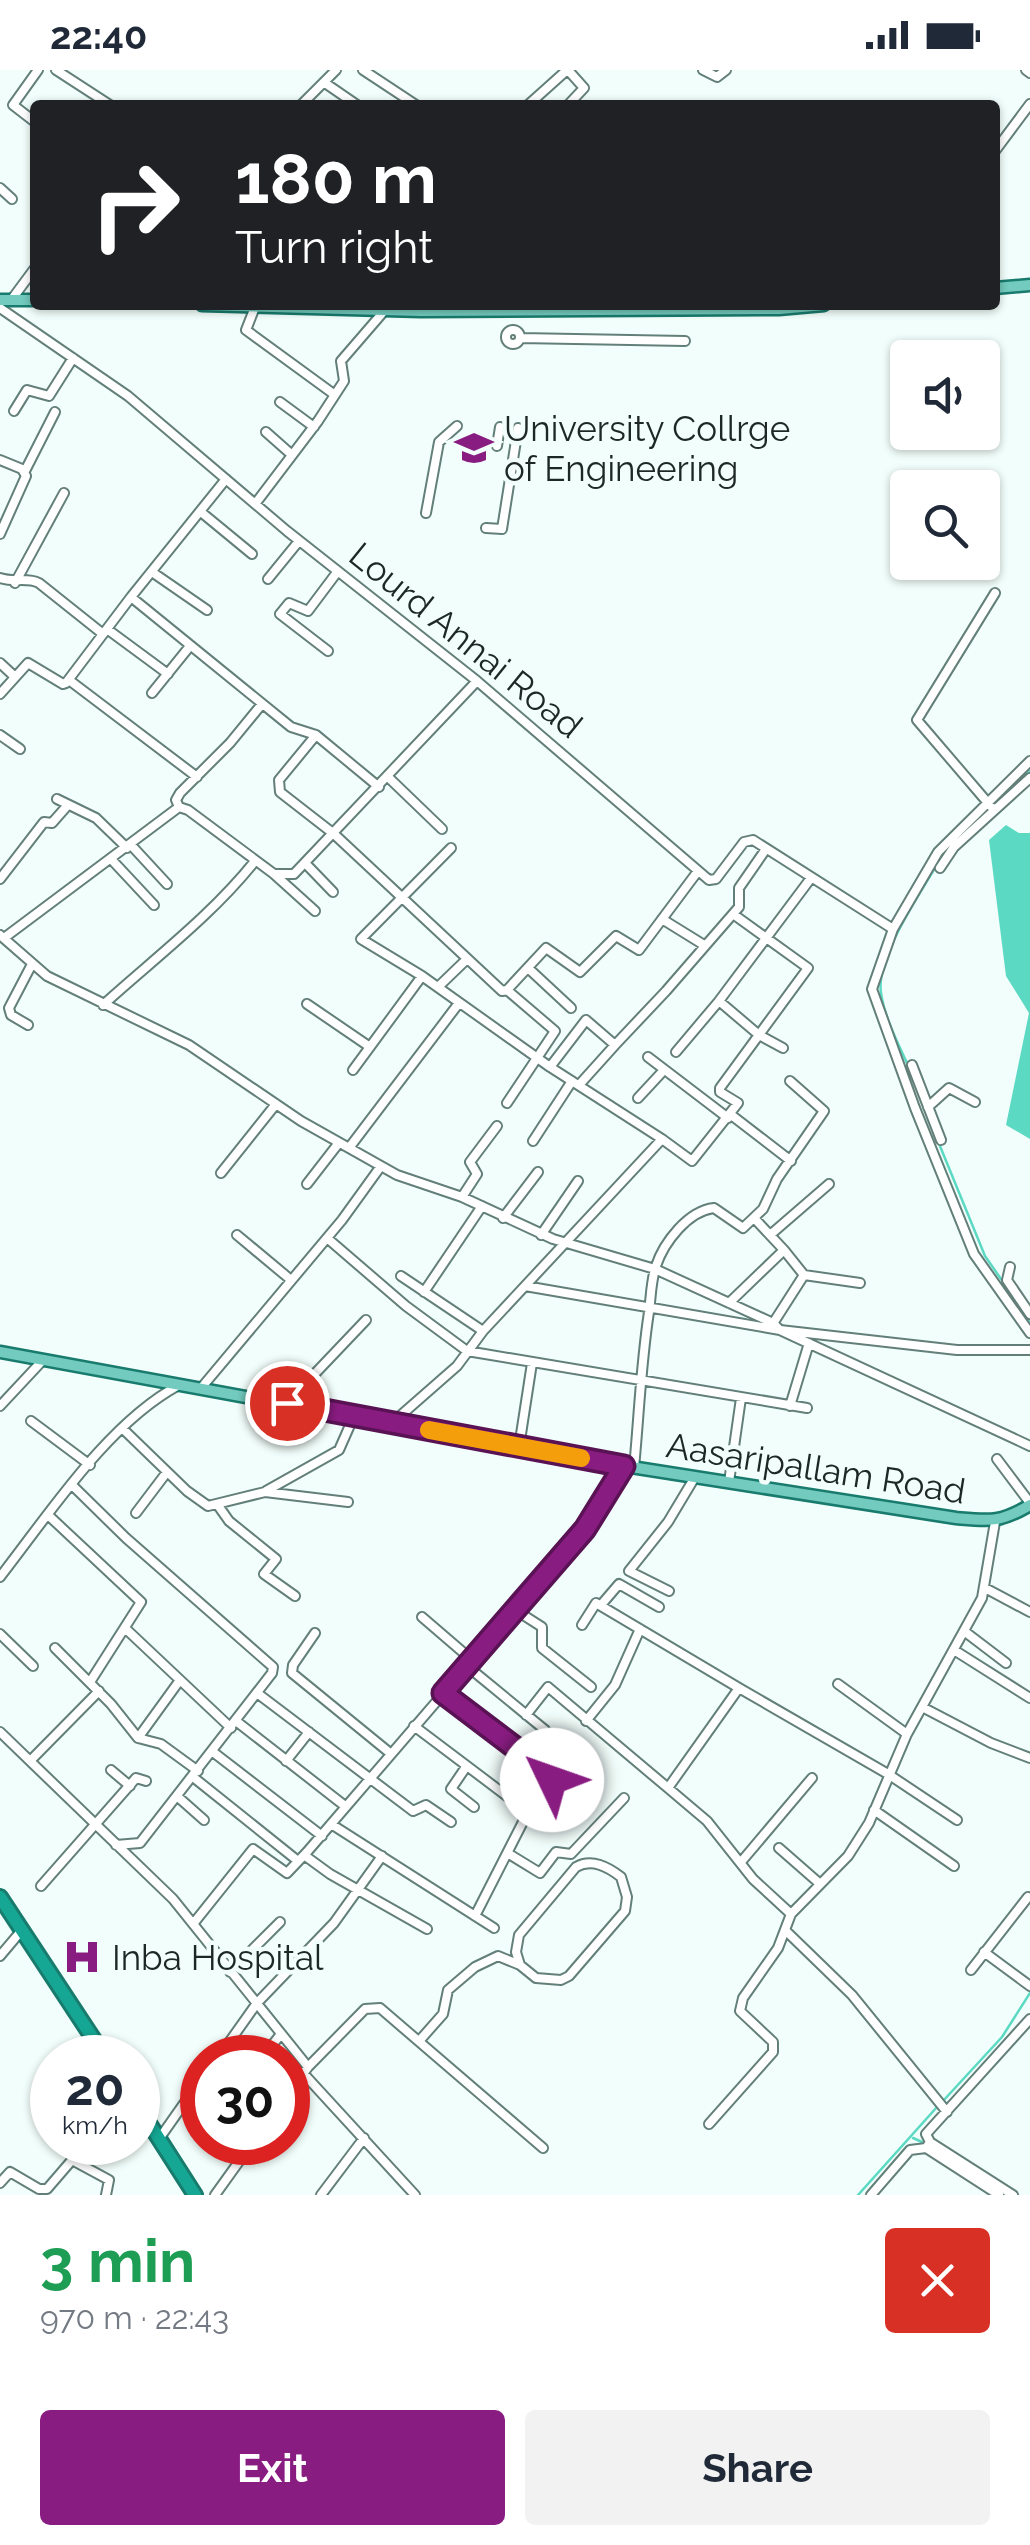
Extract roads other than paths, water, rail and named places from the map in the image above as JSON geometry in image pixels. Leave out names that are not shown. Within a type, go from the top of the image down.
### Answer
[{"type":"highway","points":[[0,1897],[91,2035]]},
{"type":"highway","points":[[160,2140],[193,2194]]},
{"type":"main road","points":[[1000,287],[1030,284]]},
{"type":"main road","name":"Aasaripallam Road","points":[[0,1352],[629,1467],[995,1522],[1008,1519],[1030,1504]]},
{"type":"street","points":[[30,118],[13,105],[38,70]]},
{"type":"street","points":[[56,70],[102,100]]},
{"type":"street","points":[[306,100],[336,70]]},
{"type":"street","points":[[363,70],[408,100]]},
{"type":"street","points":[[534,100],[567,70],[584,88],[573,100]]},
{"type":"street","points":[[703,70],[717,77],[726,70]]},
{"type":"street","points":[[325,83],[350,100]]},
{"type":"street","points":[[87,100],[92,93]]},
{"type":"street","points":[[1000,144],[1030,104]]},
{"type":"street","points":[[0,188],[12,199]]},
{"type":"street","points":[[6,300],[30,274]]},
{"type":"street","name":"Lourd Annai Road","points":[[0,308],[128,396],[338,572],[477,681],[645,822],[698,872]]},
{"type":"street","points":[[254,310],[247,331],[335,395]]},
{"type":"street","points":[[255,504],[314,428],[346,377],[340,363],[384,310]]},
{"type":"street","points":[[515,310],[513,330],[506,336],[514,345],[520,338],[685,341]]},
{"type":"street","points":[[14,411],[26,390],[49,396],[72,358]]},
{"type":"street","points":[[280,402],[314,428]]},
{"type":"street","points":[[0,534],[25,471],[55,412]]},
{"type":"street","points":[[426,513],[439,442],[457,426]]},
{"type":"street","points":[[497,446],[500,427]]},
{"type":"street","points":[[486,528],[502,529],[518,428]]},
{"type":"street","points":[[266,432],[292,455]]},
{"type":"street","points":[[0,460],[25,471]]},
{"type":"street","points":[[0,694],[28,663],[63,684],[69,680],[226,479]]},
{"type":"street","points":[[16,583],[64,493]]},
{"type":"street","points":[[201,512],[252,554]]},
{"type":"street","points":[[268,579],[299,540]]},
{"type":"street","points":[[152,572],[207,610]]},
{"type":"street","points":[[328,651],[280,614],[289,603],[308,612],[338,572]]},
{"type":"street","points":[[0,578],[40,583],[168,674]]},
{"type":"street","points":[[994,810],[917,720],[995,593]]},
{"type":"street","points":[[131,597],[291,727],[316,736],[379,786]]},
{"type":"street","points":[[152,693],[190,646]]},
{"type":"street","points":[[0,664],[14,676]]},
{"type":"street","points":[[69,680],[196,777]]},
{"type":"street","points":[[274,874],[294,874],[306,864],[477,681]]},
{"type":"street","points":[[179,807],[177,796],[262,704]]},
{"type":"street","points":[[0,735],[20,750]]},
{"type":"street","points":[[316,736],[278,785],[286,797],[334,834],[500,990],[508,990],[555,1032],[507,1103]]},
{"type":"street","points":[[1030,761],[938,852],[893,930],[872,989],[974,1254],[1030,1333]]},
{"type":"street","points":[[1014,776],[1022,785]]},
{"type":"street","points":[[388,777],[442,829]]},
{"type":"street","points":[[940,868],[954,848],[1030,778]]},
{"type":"street","points":[[56,799],[96,818],[167,884]]},
{"type":"street","points":[[0,880],[44,822],[52,823],[67,806]]},
{"type":"street","points":[[179,807],[112,860],[2,937],[47,976],[189,1045],[338,1144],[397,1175],[462,1196],[541,1234],[654,1269],[1030,1446]]},
{"type":"street","points":[[179,807],[274,874],[315,911]]},
{"type":"street","points":[[508,990],[548,948],[580,972],[616,936],[622,936],[637,950],[642,948],[698,872],[708,880],[716,879],[749,839],[893,930]]},
{"type":"street","points":[[451,848],[361,939],[422,976],[692,1161],[738,1103],[720,1092],[720,1088],[808,968],[733,914]]},
{"type":"street","points":[[534,1140],[576,1083],[733,914],[740,904],[740,888],[766,849]]},
{"type":"street","points":[[112,860],[154,905]]},
{"type":"street","points":[[102,1005],[197,924],[256,861]]},
{"type":"street","points":[[306,864],[332,892]]},
{"type":"street","points":[[676,1052],[811,878]]},
{"type":"street","points":[[662,919],[704,946]]},
{"type":"street","points":[[438,988],[466,960]]},
{"type":"street","points":[[28,1025],[9,1013],[9,1008],[32,964]]},
{"type":"street","points":[[528,968],[571,1008]]},
{"type":"street","points":[[353,1070],[422,976]]},
{"type":"street","points":[[719,1000],[759,1035],[782,1048]]},
{"type":"street","points":[[349,1148],[459,1003]]},
{"type":"street","points":[[307,1004],[370,1047]]},
{"type":"street","points":[[550,1067],[586,1020],[615,1044]]},
{"type":"street","points":[[648,1057],[791,1160]]},
{"type":"street","points":[[912,1064],[941,1140]]},
{"type":"street","points":[[638,1098],[664,1070]]},
{"type":"street","points":[[193,1924],[253,1849],[287,1874],[517,1611],[585,1529],[629,1467],[654,1269],[663,1248],[679,1228],[704,1209],[714,1208],[742,1228],[754,1218],[824,1111],[790,1081]]},
{"type":"street","points":[[915,1108],[928,1105],[949,1088],[975,1102]]},
{"type":"street","points":[[222,1173],[276,1104]]},
{"type":"street","points":[[462,1196],[477,1174],[470,1162],[497,1126]]},
{"type":"street","points":[[391,1424],[457,1366],[482,1332],[662,1139]]},
{"type":"street","points":[[307,1184],[338,1144]]},
{"type":"street","points":[[202,1387],[327,1238],[381,1166]]},
{"type":"street","points":[[503,1218],[538,1172]]},
{"type":"street","points":[[541,1234],[578,1182]]},
{"type":"street","points":[[770,1235],[830,1184]]},
{"type":"street","points":[[424,1292],[482,1206]]},
{"type":"street","points":[[754,1218],[804,1275],[860,1282]]},
{"type":"street","points":[[237,1235],[291,1280]]},
{"type":"street","points":[[327,1238],[406,1306],[467,1351],[807,1408]]},
{"type":"street","points":[[729,1303],[784,1250]]},
{"type":"street","points":[[1010,1266],[1007,1280],[1028,1308]]},
{"type":"street","points":[[774,1327],[804,1275]]},
{"type":"street","points":[[401,1276],[482,1332]]},
{"type":"street","points":[[525,1286],[774,1327],[957,1350],[1030,1350]]},
{"type":"street","points":[[287,1403],[366,1320]]},
{"type":"street","points":[[790,1406],[809,1344]]},
{"type":"street","points":[[0,1406],[43,1360]]},
{"type":"street","points":[[520,1447],[532,1362]]},
{"type":"street","points":[[0,1577],[123,1429],[148,1405],[180,1385]]},
{"type":"street","points":[[728,1482],[741,1398]]},
{"type":"street","points":[[123,1429],[204,1504],[217,1504],[265,1492],[340,1450],[354,1416]]},
{"type":"street","points":[[31,1421],[90,1466]]},
{"type":"street","points":[[997,1459],[1030,1504]]},
{"type":"street","points":[[136,1513],[167,1472]]},
{"type":"street","points":[[601,1605],[668,1522],[696,1477]]},
{"type":"street","points":[[72,1486],[273,1667],[291,1671],[390,1753]]},
{"type":"street","points":[[265,1492],[348,1502]]},
{"type":"street","points":[[217,1504],[229,1522],[276,1559],[264,1574],[295,1596]]},
{"type":"street","points":[[48,1515],[141,1602],[90,1682]]},
{"type":"street","points":[[709,2124],[775,2046],[743,2015],[740,2004],[778,1948],[791,1914],[848,1856],[874,1810],[907,1734],[984,1588],[995,1522]]},
{"type":"street","points":[[629,1571],[669,1591]]},
{"type":"street","points":[[619,1584],[660,1606]]},
{"type":"street","points":[[984,1588],[1030,1612]]},
{"type":"street","points":[[582,1625],[594,1603],[601,1605],[888,1774],[957,1820]]},
{"type":"street","points":[[517,1611],[542,1627],[542,1648],[591,1687]]},
{"type":"street","points":[[422,1617],[545,1730]]},
{"type":"street","points":[[586,1721],[615,1686],[640,1629]]},
{"type":"street","points":[[126,1630],[233,1725],[345,1806]]},
{"type":"street","points":[[964,1630],[1006,1663]]},
{"type":"street","points":[[291,1671],[314,1633]]},
{"type":"street","points":[[0,1634],[32,1666]]},
{"type":"street","points":[[55,1648],[99,1691],[138,1738],[160,1744],[301,1858],[427,1930]]},
{"type":"street","points":[[954,1650],[1030,1698]]},
{"type":"street","points":[[116,1845],[138,1844],[213,1752],[273,1667]]},
{"type":"street","points":[[138,1738],[180,1680]]},
{"type":"street","points":[[838,1684],[907,1734]]},
{"type":"street","points":[[526,1714],[548,1686],[707,1821],[753,1879],[791,1914]]},
{"type":"street","points":[[668,1788],[740,1688]]},
{"type":"street","points":[[30,1761],[99,1691]]},
{"type":"street","points":[[257,1693],[414,1811],[426,1805],[451,1822]]},
{"type":"street","points":[[443,1693],[550,1774],[552,1780],[528,1812],[475,1916]]},
{"type":"street","points":[[924,1708],[1030,1758]]},
{"type":"street","points":[[414,1726],[528,1812]]},
{"type":"street","points":[[0,1732],[173,1898],[281,2034]]},
{"type":"street","points":[[286,1760],[309,1732]]},
{"type":"street","points":[[213,1752],[322,1836]]},
{"type":"street","points":[[466,1767],[451,1789],[474,1807]]},
{"type":"street","points":[[112,1770],[130,1786]]},
{"type":"street","points":[[41,1886],[138,1777],[146,1781]]},
{"type":"street","points":[[740,1862],[812,1778]]},
{"type":"street","points":[[178,1797],[204,1820]]},
{"type":"street","points":[[508,1854],[540,1873],[556,1852],[571,1854],[624,1798]]},
{"type":"street","points":[[874,1810],[954,1866]]},
{"type":"street","points":[[331,1824],[494,1928]]},
{"type":"street","points":[[780,1848],[819,1883]]},
{"type":"street","points":[[234,2035],[257,2003],[334,1923],[382,1856]]},
{"type":"street","points":[[420,2040],[444,2014],[448,1990],[476,1967],[498,1956],[520,1965],[536,1978],[554,1982],[569,1976],[625,1911],[627,1897],[621,1877],[603,1864],[576,1867],[518,1936],[516,1952],[520,1965]]},
{"type":"street","points":[[971,1970],[1028,1897]]},
{"type":"street","points":[[230,1972],[280,1922]]},
{"type":"street","points":[[0,1956],[22,1930]]},
{"type":"street","points":[[785,1930],[852,1995],[947,2112]]},
{"type":"street","points":[[984,1952],[1030,1986]]},
{"type":"street","points":[[310,2066],[370,2007],[388,2012],[543,2148]]},
{"type":"street","points":[[999,2195],[928,2145],[926,2134],[1027,2031],[1030,2019]]},
{"type":"street","points":[[310,2075],[416,2195]]},
{"type":"street","points":[[160,2137],[180,2109]]},
{"type":"street","points":[[321,2195],[364,2138]]},
{"type":"street","points":[[871,2195],[910,2150],[928,2145],[1013,2195]]},
{"type":"street","points":[[0,2182],[10,2172],[39,2189],[47,2189],[72,2160],[109,2180],[106,2195]]},
{"type":"street","points":[[214,2195],[236,2165]]},
{"type":"waterway","points":[[1024,776],[1030,771]]},
{"type":"waterway","points":[[994,803],[1013,786]]},
{"type":"waterway","points":[[957,839],[973,823]]},
{"type":"waterway","points":[[911,1072],[886,1013],[881,978],[904,921],[952,845]]},
{"type":"waterway","points":[[924,1107],[985,1256],[1030,1321]]},
{"type":"waterway","points":[[943,2101],[1002,2037],[1030,1993]]},
{"type":"waterway","points":[[858,2195],[937,2107]]},
{"type":"waterway","points":[[913,2138],[922,2142]]},
{"type":"place","name":"University Collrge of Engineering","points":[[474,448]]},
{"type":"place","name":"Inba Hospital","points":[[82,1957]]}]
